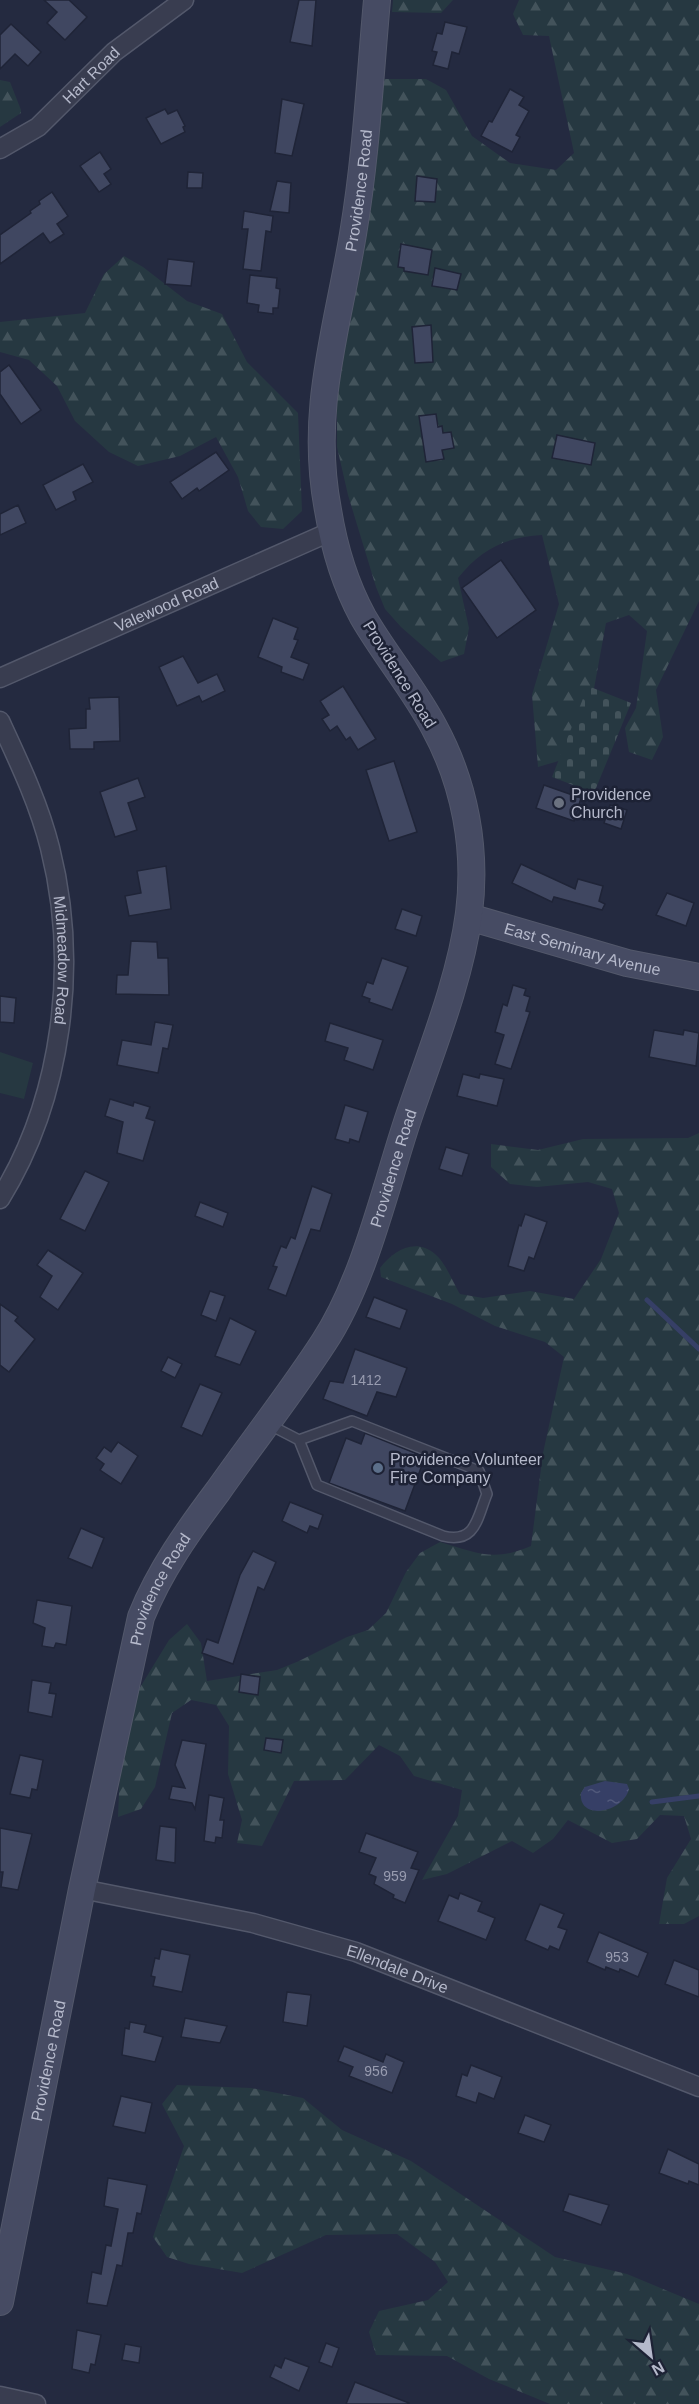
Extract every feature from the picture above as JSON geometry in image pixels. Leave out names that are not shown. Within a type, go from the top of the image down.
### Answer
[{"type":"street","name":"Hart Road","points":[[0,149],[38,127],[114,52],[184,0]]},
{"type":"street","name":"Providence Road","points":[[0,2302],[82,1889],[134,1641],[144,1609],[180,1542],[324,1343],[348,1296],[444,1008],[469,917],[472,869],[470,839],[459,788],[433,726],[376,638],[354,598],[332,531],[321,462],[321,414],[330,348],[359,192],[377,0]]},
{"type":"street","name":"Valewood Road","points":[[0,678],[332,531]]},
{"type":"street","name":"Midmeadow Road","points":[[0,721],[38,808],[51,848],[63,941],[63,997],[57,1048],[43,1100],[27,1144],[0,1199]]},
{"type":"street","name":"East Seminary Avenue","points":[[469,917],[627,963],[699,977]]},
{"type":"street","name":"Ellendale Drive","points":[[82,1889],[253,1923],[346,1949],[699,2087]]},
{"type":"street","points":[[0,2396],[36,2404]]},
{"type":"lane","points":[[266,1423],[299,1440],[317,1485],[443,1536],[454,1539],[465,1537],[473,1530],[487,1494],[479,1472],[448,1457],[352,1421],[299,1440]]},
{"type":"green space","points":[[393,0],[453,0],[441,13],[392,12]]},
{"type":"green space","points":[[519,0],[699,0],[699,601],[656,690],[663,737],[652,760],[629,752],[625,728],[636,708],[647,631],[629,615],[606,623],[593,694],[562,760],[538,767],[532,695],[559,604],[542,535],[517,538],[495,546],[476,559],[458,578],[469,628],[464,654],[441,662],[401,627],[385,609],[348,495],[337,447],[337,400],[379,79],[426,79],[446,90],[472,136],[510,163],[556,170],[574,153],[549,36],[523,35],[513,14]]},
{"type":"green space","points":[[0,80],[10,82],[21,113],[0,127]]},
{"type":"green space","points":[[124,256],[143,267],[187,301],[222,314],[247,362],[298,413],[302,511],[283,529],[261,527],[248,511],[238,477],[216,437],[180,456],[138,466],[109,452],[75,421],[57,386],[29,360],[0,352],[0,322],[85,313],[104,274]]},
{"type":"green space","points":[[588,686],[631,703],[594,793],[552,777]]},
{"type":"green space","points":[[0,1052],[33,1063],[24,1099],[0,1093]]},
{"type":"green space","points":[[699,1133],[699,1916],[684,1924],[659,1924],[667,1878],[691,1839],[684,1816],[660,1815],[637,1839],[612,1843],[568,1820],[553,1839],[533,1853],[512,1841],[447,1874],[422,1880],[458,1816],[462,1790],[414,1776],[400,1756],[379,1745],[345,1780],[294,1781],[262,1846],[237,1843],[242,1820],[228,1774],[229,1726],[216,1705],[191,1700],[172,1713],[155,1787],[141,1809],[118,1817],[120,1769],[133,1699],[169,1640],[187,1624],[201,1643],[207,1681],[277,1670],[347,1637],[368,1630],[386,1613],[406,1572],[420,1553],[440,1542],[475,1552],[496,1555],[531,1546],[543,1453],[564,1357],[545,1342],[495,1326],[452,1304],[381,1277],[380,1268],[385,1262],[405,1248],[420,1247],[439,1258],[460,1294],[483,1298],[530,1291],[574,1299],[601,1259],[619,1213],[612,1189],[588,1182],[537,1187],[510,1184],[491,1167],[491,1144],[538,1150],[583,1139],[688,1138]]},
{"type":"green space","points":[[177,2085],[251,2088],[303,2098],[342,2130],[411,2161],[555,2257],[627,2274],[699,2304],[699,2404],[550,2404],[489,2379],[447,2356],[376,2355],[369,2332],[379,2311],[428,2300],[448,2282],[435,2262],[397,2234],[326,2235],[242,2273],[189,2264],[167,2257],[153,2237],[184,2146],[162,2104]]},
{"type":"water","points":[[605,1781],[627,1784],[629,1789],[625,1797],[619,1804],[602,1811],[586,1808],[582,1802],[581,1793],[585,1787]]},
{"type":"building","points":[[44,0],[69,0],[87,17],[65,40],[47,23],[57,12]]},
{"type":"building","points":[[299,0],[316,0],[312,46],[290,42]]},
{"type":"building","points":[[445,22],[467,27],[459,54],[452,52],[448,69],[433,65],[437,52],[432,51],[437,33],[442,34]]},
{"type":"building","points":[[11,24],[41,52],[28,66],[15,54],[0,69],[0,35]]},
{"type":"building","points":[[510,89],[524,97],[519,105],[529,111],[516,135],[520,137],[512,152],[481,136],[489,121],[492,122]]},
{"type":"building","points":[[282,99],[304,104],[292,156],[275,153]]},
{"type":"building","points":[[165,109],[168,114],[177,110],[185,126],[183,127],[185,132],[161,144],[146,118]]},
{"type":"building","points":[[100,152],[111,169],[104,174],[111,184],[99,192],[80,166]]},
{"type":"building","points":[[188,172],[203,173],[202,188],[187,188]]},
{"type":"building","points":[[417,176],[437,179],[435,202],[415,201]]},
{"type":"building","points":[[277,181],[291,183],[289,213],[270,211]]},
{"type":"building","points":[[52,192],[68,216],[57,224],[64,234],[50,243],[43,233],[0,264],[0,235],[31,213],[30,211],[40,204],[39,201]]},
{"type":"building","points":[[244,211],[273,216],[271,232],[266,231],[261,271],[243,269],[248,229],[242,229]]},
{"type":"building","points":[[401,244],[432,250],[428,275],[404,271],[404,268],[398,267]]},
{"type":"building","points":[[168,259],[194,262],[191,286],[165,284]]},
{"type":"building","points":[[435,268],[461,274],[457,290],[432,286]]},
{"type":"building","points":[[250,275],[277,278],[276,288],[280,289],[278,308],[273,308],[273,314],[258,312],[259,305],[247,303]]},
{"type":"building","points":[[431,325],[433,362],[415,363],[412,327]]},
{"type":"building","points":[[9,365],[41,410],[21,424],[0,394],[0,372]]},
{"type":"building","points":[[436,414],[438,427],[442,426],[443,433],[451,432],[454,448],[442,450],[444,459],[426,462],[419,416]]},
{"type":"building","points":[[557,435],[595,443],[591,465],[552,458]]},
{"type":"building","points":[[216,452],[229,470],[199,491],[197,488],[182,499],[170,482]]},
{"type":"building","points":[[83,464],[93,482],[73,492],[76,500],[56,510],[43,485]]},
{"type":"building","points":[[18,505],[26,523],[0,535],[0,514]]},
{"type":"building","points":[[501,560],[536,610],[497,638],[462,588]]},
{"type":"building","points":[[273,618],[298,628],[294,639],[298,640],[291,657],[309,664],[303,680],[281,672],[282,667],[258,657]]},
{"type":"building","points":[[183,656],[198,683],[217,674],[225,691],[202,702],[199,696],[177,706],[159,667]]},
{"type":"building","points":[[343,686],[376,739],[358,750],[350,737],[346,740],[337,726],[330,731],[322,719],[329,715],[320,701]]},
{"type":"building","points":[[119,697],[120,741],[94,742],[94,749],[70,749],[69,729],[86,728],[86,709],[90,709],[89,698]]},
{"type":"building","points":[[394,761],[417,832],[389,841],[366,770]]},
{"type":"building","points":[[138,778],[145,797],[128,803],[137,830],[115,837],[100,792]]},
{"type":"building","name":"Providence Church","points":[[544,785],[581,798],[574,821],[536,808]]},
{"type":"building","points":[[610,805],[627,810],[621,829],[604,823]]},
{"type":"building","points":[[521,864],[575,889],[578,879],[603,886],[599,901],[605,904],[602,910],[554,897],[552,902],[512,883]]},
{"type":"building","points":[[166,866],[171,909],[129,916],[125,896],[141,893],[137,871]]},
{"type":"building","points":[[667,893],[694,903],[686,926],[656,915]]},
{"type":"building","points":[[402,909],[422,916],[416,936],[395,929]]},
{"type":"building","points":[[131,941],[157,942],[158,958],[168,958],[169,995],[116,994],[117,975],[128,975]]},
{"type":"building","points":[[382,958],[408,967],[392,1010],[369,1002],[370,999],[362,996],[367,982],[373,984]]},
{"type":"building","points":[[513,985],[526,989],[524,995],[530,997],[526,1011],[530,1012],[511,1069],[495,1064],[504,1035],[495,1032],[503,1004],[507,1006]]},
{"type":"building","points":[[0,996],[16,998],[14,1023],[0,1022]]},
{"type":"building","points":[[155,1022],[173,1025],[168,1049],[163,1048],[158,1073],[117,1065],[122,1040],[151,1045]]},
{"type":"building","points":[[330,1023],[383,1040],[373,1070],[344,1060],[348,1048],[325,1041]]},
{"type":"building","points":[[654,1030],[683,1035],[684,1030],[699,1033],[696,1066],[649,1057]]},
{"type":"building","points":[[463,1074],[479,1078],[480,1074],[504,1079],[497,1106],[457,1096]]},
{"type":"building","points":[[110,1099],[133,1106],[134,1102],[150,1107],[146,1118],[155,1121],[143,1161],[117,1153],[123,1122],[105,1116]]},
{"type":"building","points":[[345,1105],[368,1112],[359,1142],[350,1139],[349,1143],[335,1139]]},
{"type":"building","points":[[446,1147],[469,1154],[462,1176],[439,1169]]},
{"type":"building","points":[[85,1171],[109,1182],[85,1231],[60,1219]]},
{"type":"building","points":[[312,1186],[332,1194],[320,1231],[311,1229],[286,1296],[268,1289],[277,1267],[273,1266],[281,1246],[286,1248],[291,1237],[295,1239]]},
{"type":"building","points":[[200,1202],[228,1213],[223,1227],[195,1216]]},
{"type":"building","points":[[525,1214],[547,1222],[534,1259],[529,1257],[524,1271],[508,1266],[519,1225],[521,1226]]},
{"type":"building","points":[[48,1250],[83,1273],[58,1310],[40,1297],[52,1276],[37,1265]]},
{"type":"building","points":[[210,1291],[225,1296],[216,1321],[201,1315]]},
{"type":"building","points":[[374,1297],[407,1310],[400,1329],[366,1317]]},
{"type":"building","points":[[0,1304],[18,1317],[15,1321],[35,1339],[9,1372],[0,1365]]},
{"type":"building","points":[[230,1318],[256,1331],[240,1365],[215,1356]]},
{"type":"building","points":[[355,1349],[407,1368],[396,1397],[377,1392],[367,1416],[323,1399],[330,1381],[343,1383]]},
{"type":"building","points":[[168,1357],[182,1364],[175,1378],[161,1371]]},
{"type":"building","points":[[200,1384],[222,1393],[202,1436],[181,1427]]},
{"type":"building","name":"Providence Volunteer Fire Company","points":[[365,1433],[425,1457],[405,1511],[329,1483],[346,1438],[361,1444]]},
{"type":"building","points":[[118,1442],[138,1456],[121,1484],[100,1470],[104,1464],[96,1458],[104,1447],[111,1452]]},
{"type":"building","points":[[290,1502],[323,1515],[318,1529],[310,1526],[307,1533],[282,1521]]},
{"type":"building","points":[[81,1528],[104,1538],[92,1568],[68,1558]]},
{"type":"building","points":[[253,1551],[276,1562],[264,1590],[258,1587],[233,1664],[202,1653],[207,1639],[218,1643],[240,1575]]},
{"type":"building","points":[[37,1600],[72,1606],[66,1645],[56,1643],[54,1648],[42,1646],[45,1628],[33,1623]]},
{"type":"building","points":[[241,1674],[260,1677],[258,1695],[239,1692]]},
{"type":"building","points":[[32,1680],[51,1683],[49,1693],[56,1694],[52,1717],[28,1712]]},
{"type":"building","points":[[266,1738],[283,1740],[281,1753],[264,1750]]},
{"type":"building","points":[[182,1740],[206,1744],[195,1809],[192,1803],[169,1799],[172,1786],[185,1788],[175,1765]]},
{"type":"building","points":[[20,1755],[43,1760],[37,1790],[32,1789],[30,1798],[10,1794]]},
{"type":"building","points":[[209,1795],[224,1798],[220,1820],[224,1820],[222,1838],[216,1837],[215,1843],[204,1841]]},
{"type":"building","points":[[160,1826],[176,1828],[175,1863],[156,1860]]},
{"type":"building","points":[[0,1828],[32,1834],[18,1890],[1,1887],[3,1872],[0,1872]]},
{"type":"building","points":[[366,1833],[418,1852],[411,1868],[419,1870],[405,1903],[393,1898],[394,1895],[374,1884],[376,1877],[369,1874],[376,1858],[359,1852]]},
{"type":"building","points":[[460,1893],[482,1902],[478,1911],[495,1918],[486,1940],[438,1921],[449,1895],[458,1899]]},
{"type":"building","points":[[540,1904],[564,1914],[558,1927],[567,1930],[559,1950],[550,1946],[548,1950],[525,1940]]},
{"type":"building","points":[[599,1932],[648,1953],[638,1977],[620,1969],[619,1972],[606,1967],[605,1970],[587,1962]]},
{"type":"building","points":[[161,1949],[190,1955],[182,1992],[153,1986],[155,1977],[151,1976],[155,1958],[159,1959]]},
{"type":"building","points":[[674,1960],[699,1970],[699,1997],[665,1984]]},
{"type":"building","points":[[287,1992],[311,1995],[307,2026],[283,2022]]},
{"type":"building","points":[[185,2018],[227,2026],[220,2043],[181,2037]]},
{"type":"building","points":[[130,2022],[146,2025],[144,2032],[163,2037],[155,2062],[122,2055],[125,2028],[129,2029]]},
{"type":"building","points":[[344,2046],[383,2062],[386,2054],[404,2062],[392,2093],[349,2076],[353,2067],[338,2061]]},
{"type":"building","points":[[471,2065],[502,2077],[494,2099],[479,2093],[476,2103],[456,2096],[462,2074],[467,2076]]},
{"type":"building","points":[[121,2096],[152,2103],[145,2133],[113,2126]]},
{"type":"building","points":[[525,2115],[551,2125],[544,2142],[518,2133]]},
{"type":"building","points":[[668,2149],[699,2164],[699,2185],[689,2181],[688,2184],[659,2173]]},
{"type":"building","points":[[108,2178],[147,2185],[141,2214],[137,2213],[133,2233],[128,2233],[122,2266],[117,2265],[107,2306],[87,2303],[92,2272],[101,2274],[106,2245],[111,2246],[118,2209],[104,2206]]},
{"type":"building","points":[[569,2194],[609,2205],[601,2225],[563,2211]]},
{"type":"building","points":[[77,2330],[101,2335],[95,2365],[91,2364],[89,2373],[72,2369]]},
{"type":"building","points":[[326,2343],[339,2348],[332,2367],[319,2362]]},
{"type":"building","points":[[125,2344],[141,2347],[139,2363],[122,2360]]},
{"type":"building","points":[[285,2358],[309,2367],[299,2391],[270,2377],[275,2365],[281,2368]]},
{"type":"building","points":[[355,2382],[409,2403],[409,2404],[346,2404]]},
{"type":"waterway","points":[[647,1300],[699,1349]]},
{"type":"waterway","points":[[652,1802],[699,1796]]},
{"type":"place","name":"Providence Church","points":[[559,803]]},
{"type":"place","name":"Providence Volunteer Fire Company","points":[[378,1468]]}]
